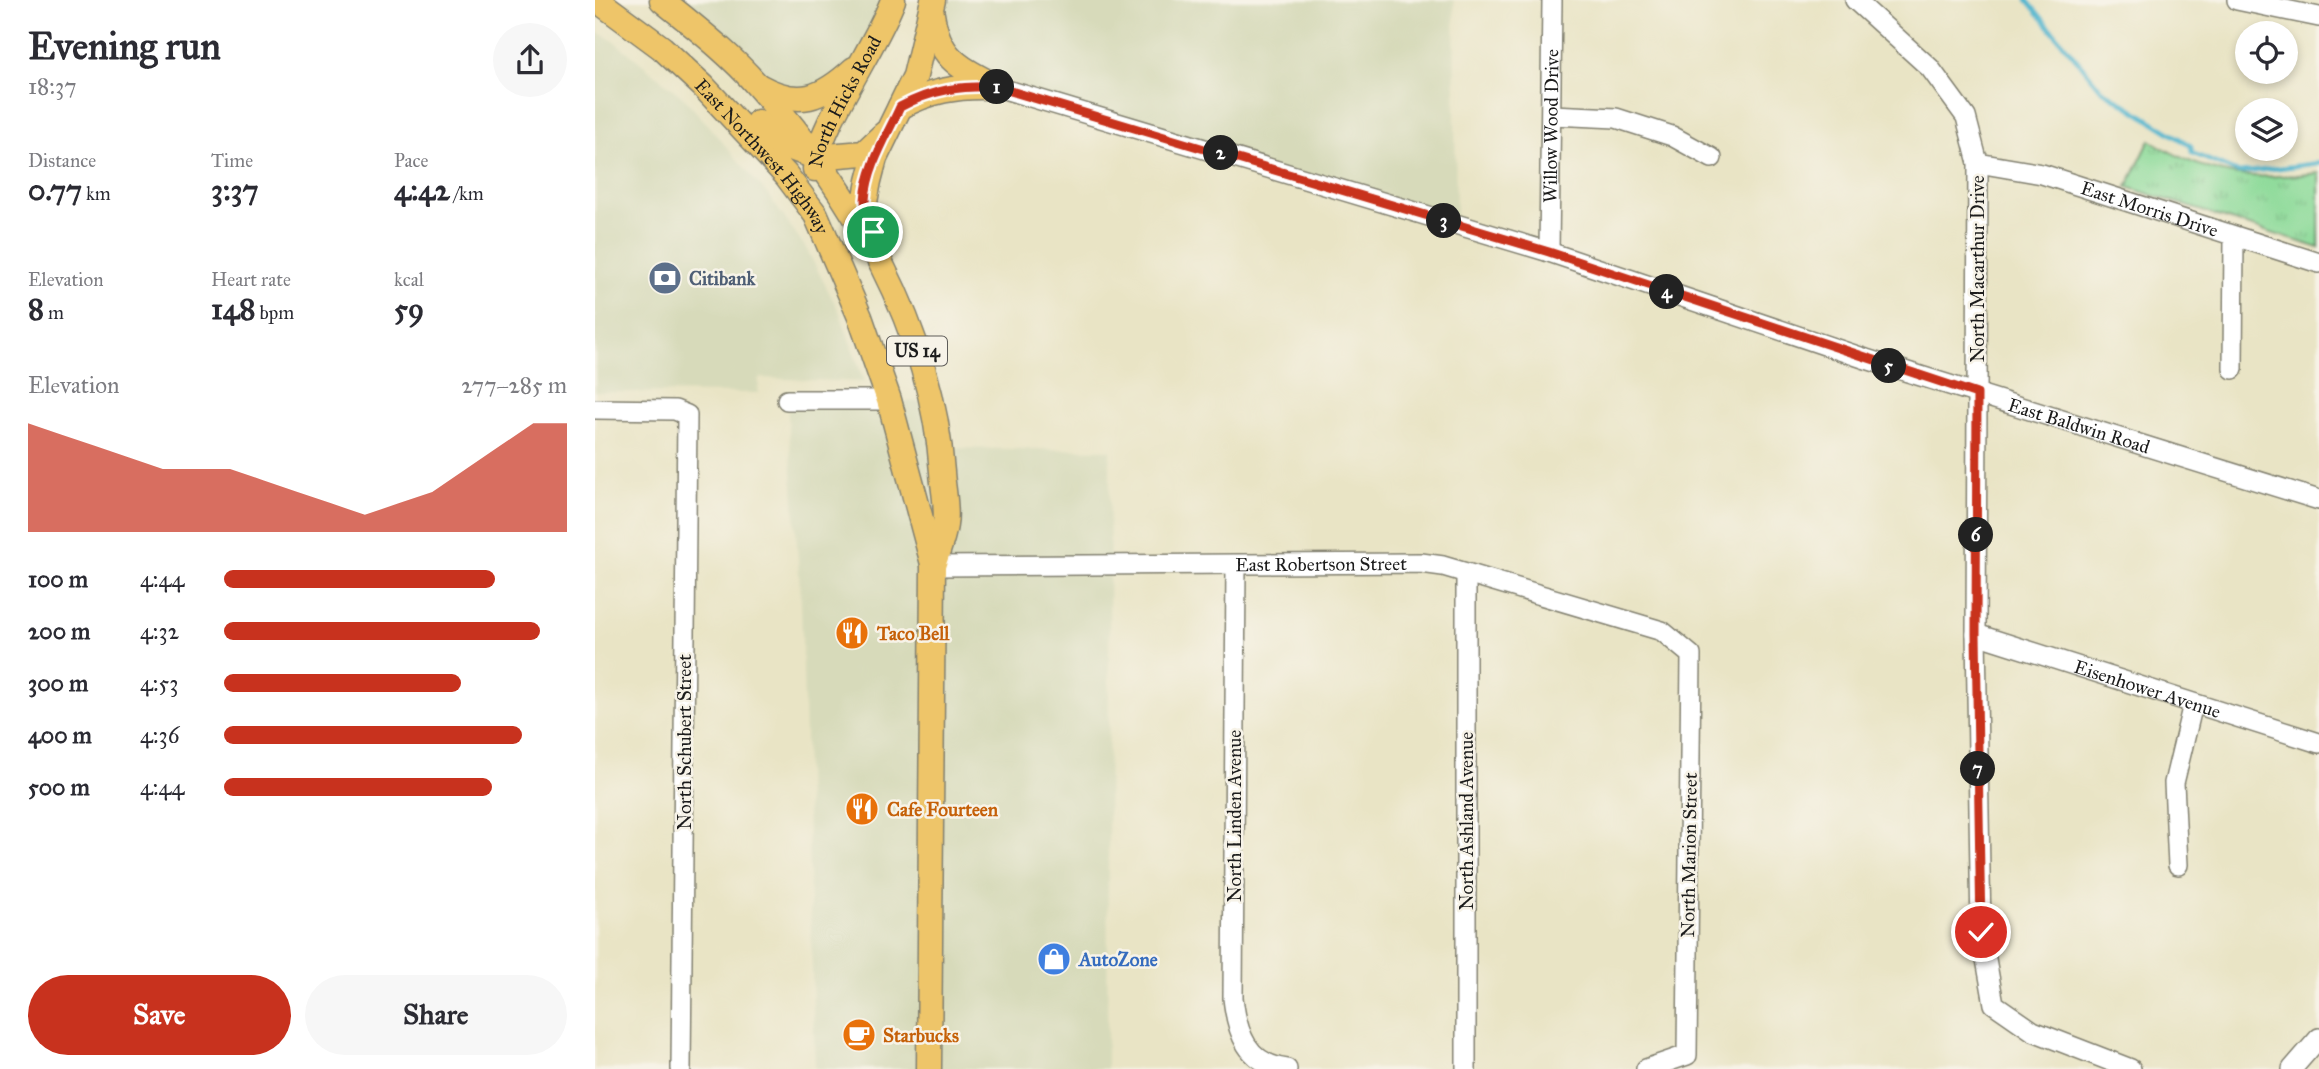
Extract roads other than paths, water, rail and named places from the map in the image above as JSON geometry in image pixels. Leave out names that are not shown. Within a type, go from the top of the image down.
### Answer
[{"type":"main road","name":"East Northwest Highway","points":[[597,0],[613,9],[676,61],[786,175],[816,215],[860,317],[889,400],[933,566]]},
{"type":"main road","name":"East Northwest Highway","points":[[662,0],[726,53],[758,86],[815,157],[881,259],[925,378],[941,448],[946,524],[933,566]]},
{"type":"main road","name":"North Hicks Road","points":[[815,157],[893,0]]},
{"type":"main road","points":[[932,6],[935,37],[947,57],[997,87]]},
{"type":"main road","name":"North Hicks Road","points":[[815,157],[864,153],[895,118],[915,76],[932,6]]},
{"type":"main road","points":[[758,86],[781,98],[801,99],[827,92],[867,57]]},
{"type":"main road","points":[[676,61],[707,69],[777,143],[815,157],[816,215]]},
{"type":"main road","points":[[889,279],[865,202],[875,158],[895,118],[937,90],[959,86],[997,87]]},
{"type":"main road","name":"US 14","points":[[929,1069],[933,566]]},
{"type":"street","name":"Willow Wood Drive","points":[[1549,252],[1552,0]]},
{"type":"street","name":"North Macarthur Drive","points":[[1855,0],[1930,68],[1966,117],[1977,163],[1976,634],[1981,932],[1994,1004],[2033,1031],[2131,1069]]},
{"type":"street","points":[[2237,0],[2319,18]]},
{"type":"street","name":"East Baldwin Road","points":[[997,87],[1549,252],[1977,394],[2319,500]]},
{"type":"street","points":[[1552,115],[1616,118],[1672,136],[1712,158]]},
{"type":"street","name":"East Morris Drive","points":[[1977,163],[2042,174],[2319,263]]},
{"type":"street","points":[[2233,369],[2234,237]]},
{"type":"street","points":[[787,400],[889,400]]},
{"type":"street","name":"North Schubert Street","points":[[595,409],[675,411],[687,415],[681,1069]]},
{"type":"street","name":"East Robertson Street","points":[[933,566],[1421,563],[1466,573],[1663,631],[1679,641],[1691,655]]},
{"type":"street","name":"North Linden Avenue","points":[[1236,565],[1233,998],[1243,1042],[1258,1059],[1287,1069]]},
{"type":"street","name":"North Ashland Avenue","points":[[1466,573],[1466,1069]]},
{"type":"street","name":"Eisenhower Avenue","points":[[1976,634],[2319,743]]},
{"type":"street","name":"North Marion Street","points":[[1646,1069],[1687,1055],[1691,655]]},
{"type":"street","points":[[2178,865],[2174,783],[2193,704]]},
{"type":"street","points":[[2292,1069],[2319,1038]]},
{"type":"waterway","points":[[2027,0],[2101,89],[2191,146],[2192,153],[2239,173],[2319,163]]},
{"type":"place","name":"Citibank","points":[[665,278]]},
{"type":"place","name":"Taco Bell","points":[[852,633]]},
{"type":"place","name":"Cafe Fourteen","points":[[862,809]]},
{"type":"place","name":"AutoZone","points":[[1054,959]]},
{"type":"place","name":"Starbucks","points":[[859,1035]]}]
